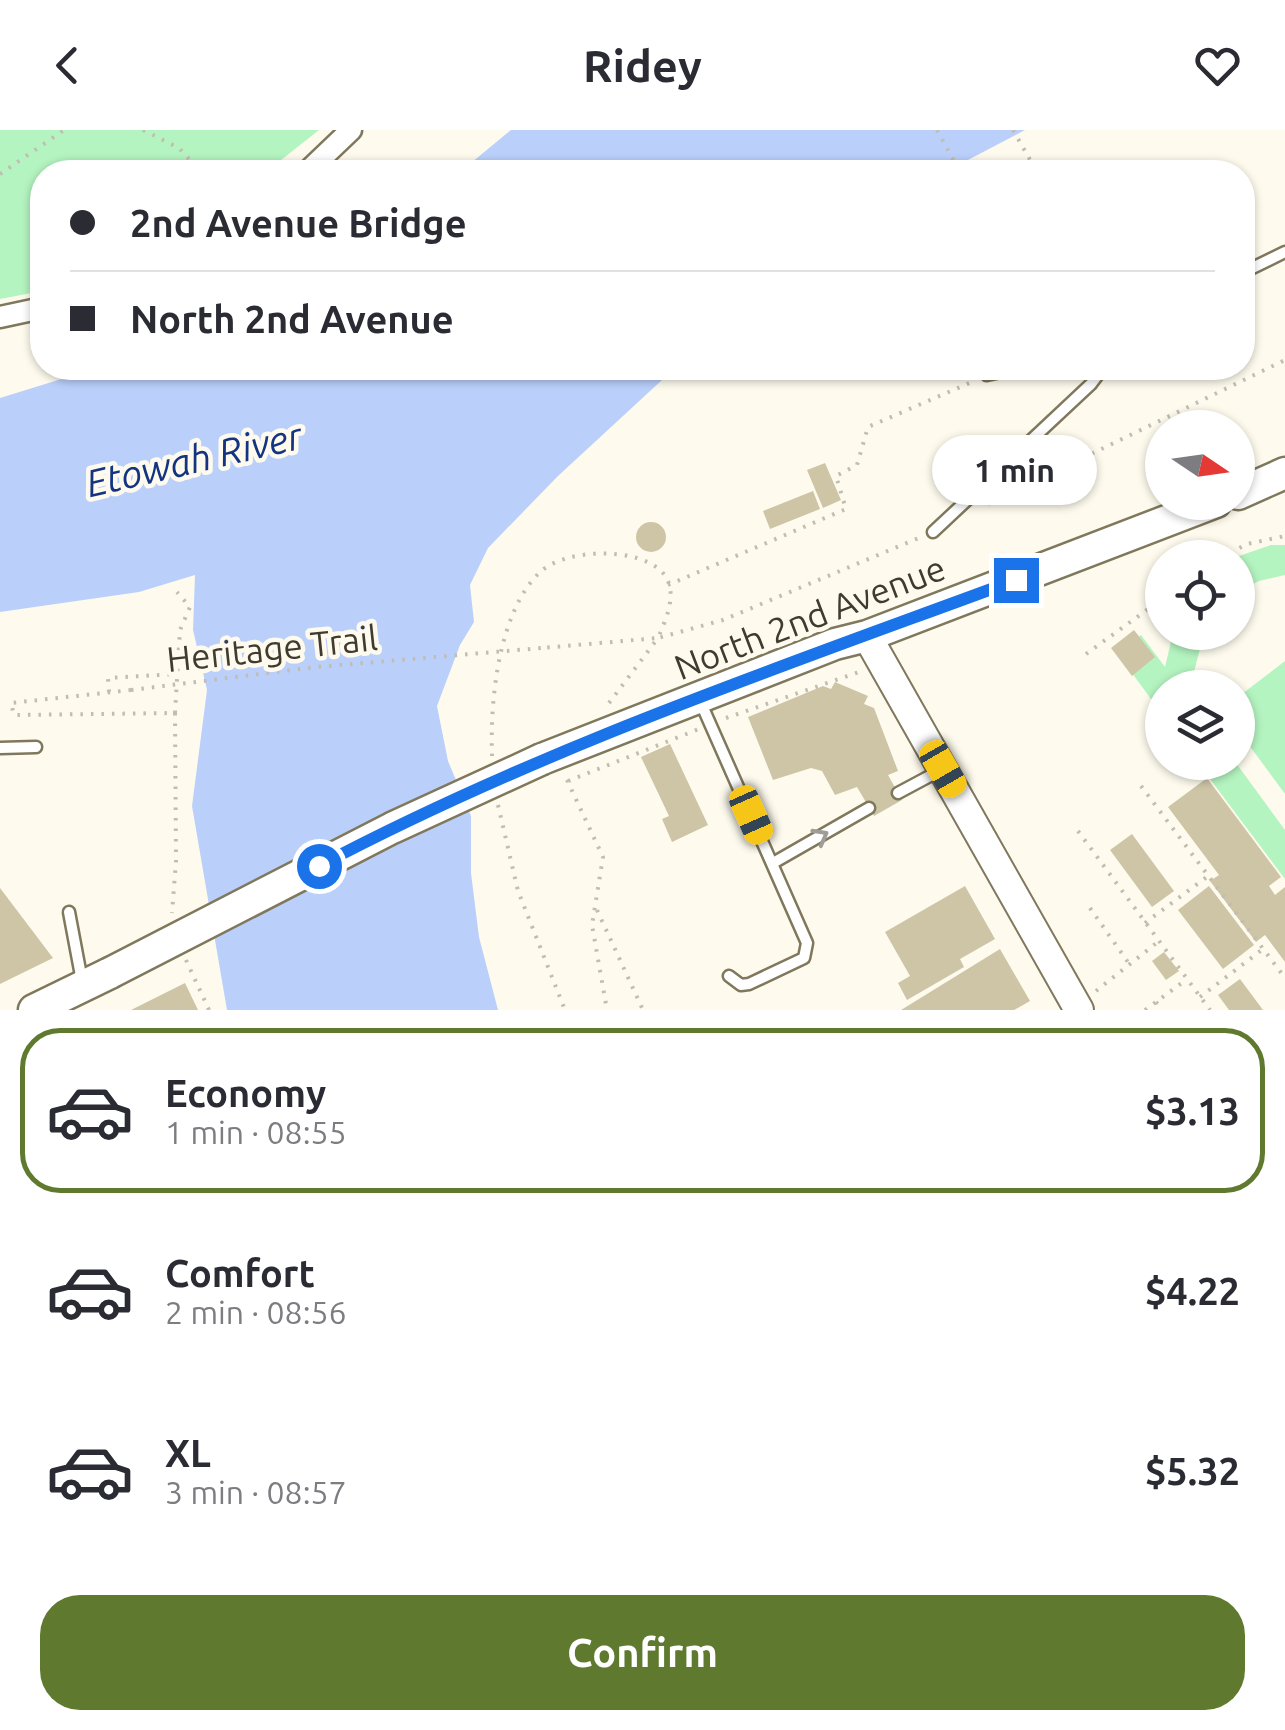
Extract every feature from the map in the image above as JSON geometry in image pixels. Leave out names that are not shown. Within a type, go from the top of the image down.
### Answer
[{"type":"main road","points":[[1255,486],[1285,472]]},
{"type":"main road","name":"North 2nd Avenue","points":[[34,1010],[354,847],[542,760],[835,644],[867,636],[1169,520]]},
{"type":"street","points":[[319,160],[352,130]]},
{"type":"street","points":[[0,317],[30,311]]},
{"type":"street","points":[[867,636],[1074,1009]]},
{"type":"lane","points":[[1255,267],[1285,252]]},
{"type":"lane","points":[[933,532],[1094,380]]},
{"type":"lane","points":[[700,700],[805,935],[808,951],[798,962],[749,984],[740,985],[729,976]]},
{"type":"lane","points":[[0,748],[36,746]]},
{"type":"lane","points":[[898,793],[943,769]]},
{"type":"lane","points":[[773,863],[870,808]]},
{"type":"lane","points":[[69,912],[83,987]]},
{"type":"path","points":[[0,174],[64,130]]},
{"type":"path","points":[[143,130],[180,148],[190,160]]},
{"type":"path","points":[[937,130],[953,160]]},
{"type":"path","points":[[1013,130],[1030,160]]},
{"type":"path","points":[[668,584],[846,509],[836,476],[857,465],[868,427],[966,380]]},
{"type":"path","points":[[1255,542],[1285,536]]},
{"type":"path","points":[[494,771],[496,693],[507,636],[521,598],[540,572],[576,556],[621,556],[646,562],[663,573],[668,584],[668,618],[658,638],[609,703]]},
{"type":"path","points":[[175,713],[180,630],[190,607],[182,592],[177,592]]},
{"type":"path","points":[[1086,654],[1145,611]]},
{"type":"path","name":"Heritage Trail","points":[[174,922],[169,904],[176,861],[175,713],[14,715],[11,702],[316,667],[658,638]]},
{"type":"path","points":[[109,692],[108,678],[176,674]]},
{"type":"path","name":"Heritage Trail","points":[[0,707],[12,706]]},
{"type":"path","points":[[568,780],[603,857],[592,925],[608,1010]]},
{"type":"path","points":[[1141,786],[1285,978]]},
{"type":"path","points":[[496,790],[500,828],[518,891],[565,1010]]},
{"type":"path","points":[[1078,832],[1210,1010]]},
{"type":"path","points":[[1146,923],[1208,876]]},
{"type":"path","points":[[595,906],[643,1010]]},
{"type":"path","points":[[1090,908],[1130,964]]},
{"type":"path","points":[[1074,1009],[1159,941]]},
{"type":"path","points":[[1200,997],[1264,950]]},
{"type":"path","points":[[185,958],[209,1010]]},
{"type":"path","points":[[1145,1010],[1186,978]]},
{"type":"path","points":[[1156,1002],[1162,1010]]},
{"type":"green space","points":[[0,130],[319,130],[281,160],[30,160],[30,293],[0,299]]},
{"type":"green space","points":[[1285,545],[1285,575],[1255,583],[1255,550]]},
{"type":"green space","points":[[1141,635],[1145,650],[1152,650],[1165,667],[1169,650],[1200,650],[1195,670],[1145,670],[1145,691],[1118,654]]},
{"type":"green space","points":[[1285,661],[1285,794],[1255,753],[1255,684]]},
{"type":"green space","points":[[1211,780],[1248,780],[1285,830],[1285,879]]},
{"type":"water","points":[[511,130],[1025,130],[968,160],[475,160]]},
{"type":"water","name":"Etowah River","points":[[58,380],[662,380],[558,476],[488,548],[470,585],[474,622],[460,645],[437,706],[448,761],[471,816],[471,873],[479,937],[498,1010],[227,1010],[192,806],[207,690],[193,630],[195,575],[139,592],[0,612],[0,398]]},
{"type":"building","points":[[825,463],[841,500],[823,508],[807,470]]},
{"type":"building","points":[[813,491],[820,509],[770,529],[763,511]]},
{"type":"building","points":[[651,522],[662,526],[666,537],[662,548],[651,552],[640,548],[636,537],[640,526]]},
{"type":"building","points":[[1134,630],[1145,650],[1155,657],[1132,676],[1111,648]]},
{"type":"building","points":[[835,682],[868,696],[864,704],[874,708],[898,771],[888,775],[902,800],[874,816],[857,787],[835,795],[822,771],[811,768],[773,780],[748,717],[823,686],[831,689]]},
{"type":"building","points":[[670,744],[708,825],[672,842],[662,819],[669,816],[641,757]]},
{"type":"building","points":[[1208,780],[1281,877],[1269,886],[1275,895],[1285,887],[1285,962],[1265,935],[1256,942],[1210,881],[1219,875],[1168,807]]},
{"type":"building","points":[[1132,834],[1174,891],[1152,907],[1110,850]]},
{"type":"building","points":[[965,886],[995,939],[960,959],[964,967],[907,1000],[898,983],[910,976],[885,932]]},
{"type":"building","points":[[1209,886],[1254,945],[1223,969],[1178,910]]},
{"type":"building","points":[[0,888],[53,958],[0,984]]},
{"type":"building","points":[[1000,949],[1030,1001],[1014,1010],[901,1010]]},
{"type":"building","points":[[1164,952],[1179,971],[1166,980],[1152,961]]},
{"type":"building","points":[[1240,979],[1263,1010],[1229,1010],[1218,995]]},
{"type":"building","points":[[185,983],[198,1010],[131,1010]]},
{"type":"route","points":[[319,866],[542,760],[835,644],[867,636],[1016,580]]}]
